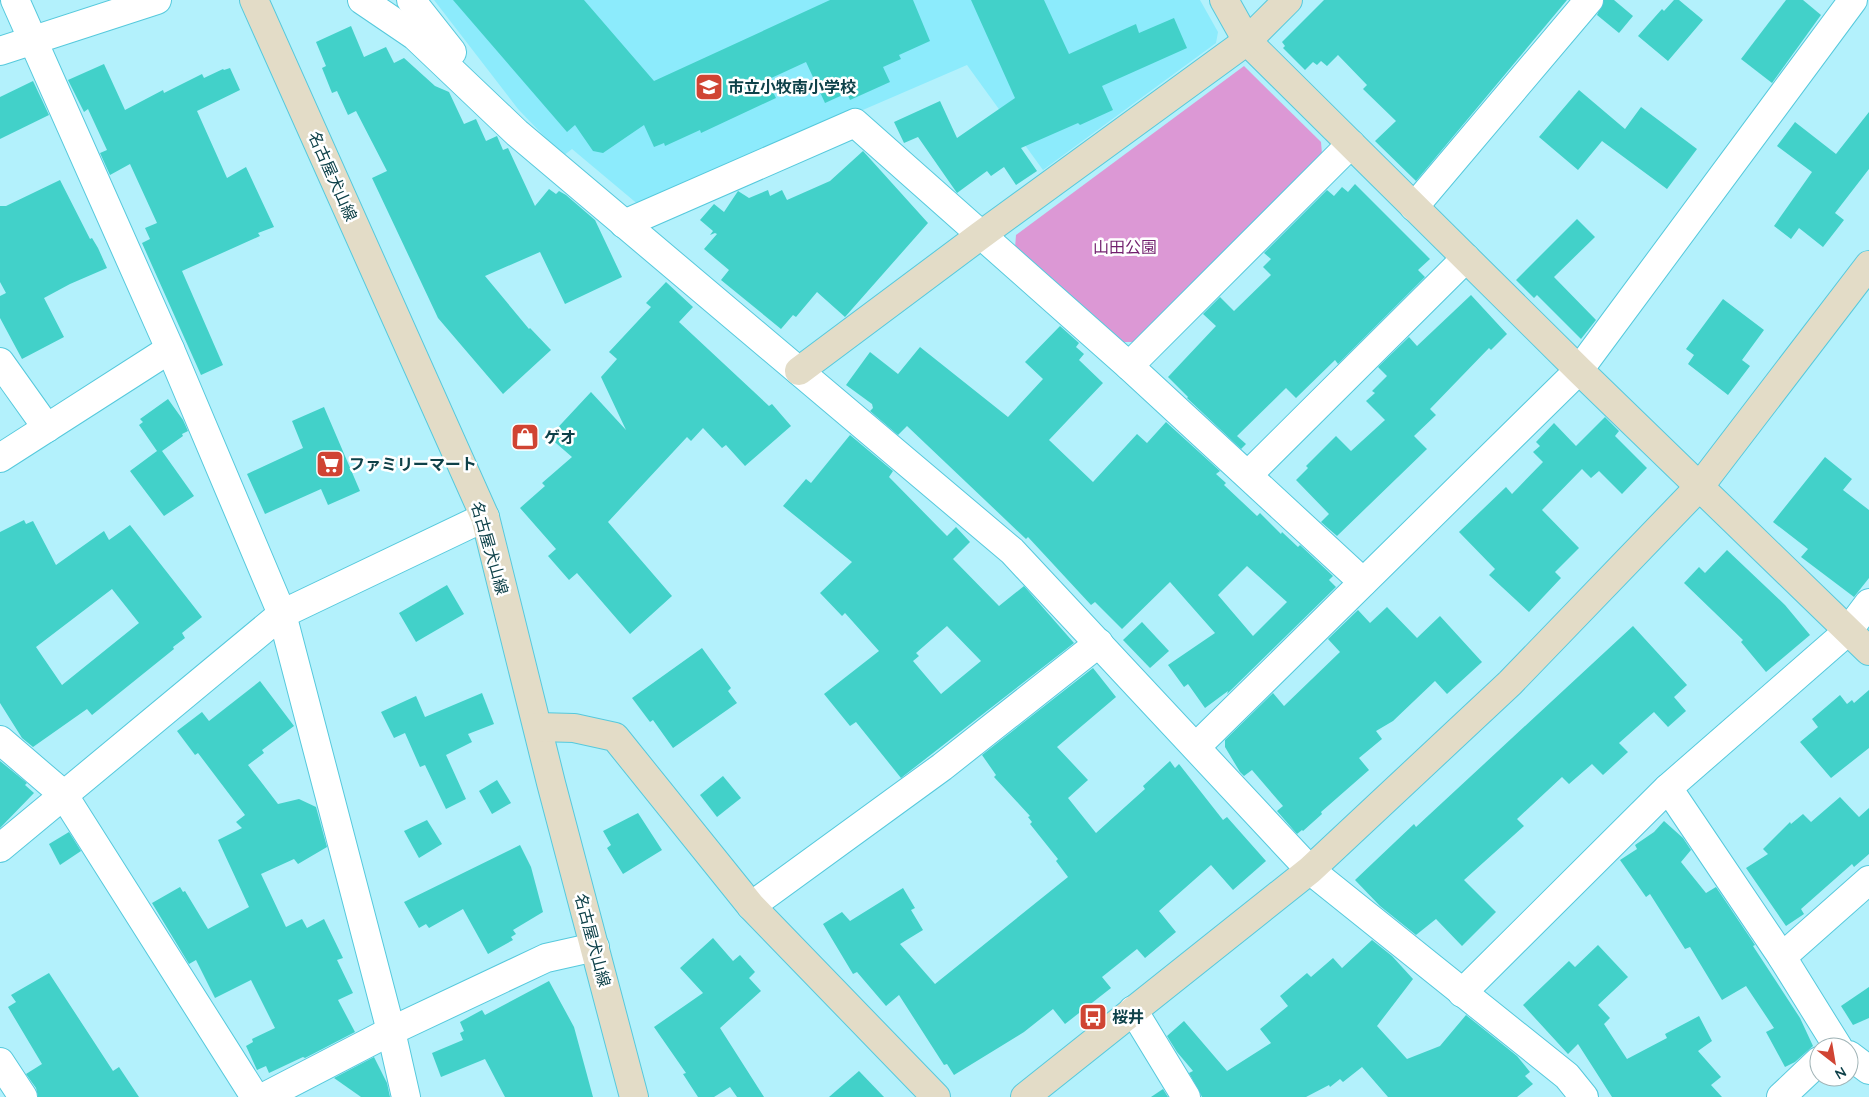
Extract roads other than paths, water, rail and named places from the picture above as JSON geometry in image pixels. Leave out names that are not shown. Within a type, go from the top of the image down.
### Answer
[{"type":"street","points":[[16,0],[170,349],[282,614],[391,1031],[406,1097]]},
{"type":"street","points":[[0,51],[156,0]]},
{"type":"street","name":"名古屋犬山線","points":[[254,0],[485,517],[634,1097]]},
{"type":"street","points":[[362,0],[415,36],[517,133],[1012,551],[1197,746],[1310,870],[1567,1076],[1584,1097]]},
{"type":"street","points":[[411,0],[517,133]]},
{"type":"street","points":[[1224,0],[1247,41],[1579,370],[1869,651]]},
{"type":"street","points":[[799,371],[981,235],[1247,41],[1288,0]]},
{"type":"street","points":[[1414,207],[1589,0]]},
{"type":"street","points":[[1197,746],[1579,370],[1853,0]]},
{"type":"street","points":[[624,224],[855,123],[1129,366],[1363,582]]},
{"type":"street","points":[[1129,366],[1351,144]]},
{"type":"street","points":[[1248,475],[1466,258]]},
{"type":"street","points":[[1025,1097],[1310,870],[1510,683],[1700,486],[1869,265]]},
{"type":"street","points":[[0,458],[170,349]]},
{"type":"street","points":[[0,362],[47,428]]},
{"type":"street","points":[[0,848],[282,614],[485,517]]},
{"type":"street","points":[[1462,993],[1668,788],[1848,630],[1869,603]]},
{"type":"street","points":[[751,906],[942,767],[1099,643]]},
{"type":"street","points":[[538,727],[574,728],[615,737],[751,906],[936,1097]]},
{"type":"street","points":[[0,740],[63,794],[255,1097]]},
{"type":"street","points":[[1668,788],[1782,957],[1827,1037]]},
{"type":"street","points":[[1782,957],[1869,880]]},
{"type":"street","points":[[264,1097],[391,1031],[546,958],[595,947]]},
{"type":"street","points":[[1133,1010],[1186,1097]]},
{"type":"street","points":[[0,1062],[23,1097]]},
{"type":"street","points":[[1781,1097],[1809,1073]]},
{"type":"place","name":"市立小牧南小学校","points":[[709,87]]},
{"type":"place","name":"ゲオ","points":[[525,437]]},
{"type":"place","name":"ファミリーマート","points":[[330,464]]},
{"type":"place","name":"桜井","points":[[1093,1017]]},
{"type":"park label","name":"山田公園","points":[[1125,247]]}]
